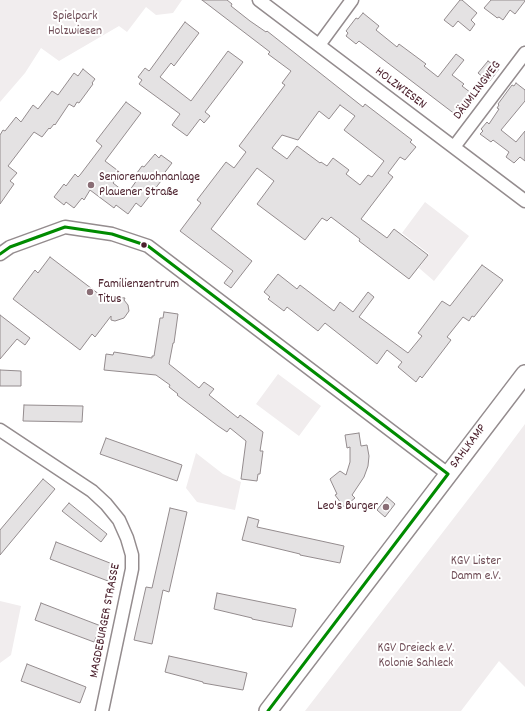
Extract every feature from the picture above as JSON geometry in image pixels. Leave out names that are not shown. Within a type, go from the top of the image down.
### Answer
[{"type":"street","name":"HOLZWIESEN","points":[[259,0],[525,201]]},
{"type":"street","points":[[319,45],[352,0]]},
{"type":"street","name":"DÄUMLINGWEG","points":[[454,146],[525,53]]},
{"type":"street","points":[[0,254],[10,247],[65,227],[112,234],[148,246],[448,474]]},
{"type":"street","name":"SAHLKAMP","points":[[268,711],[525,374]]},
{"type":"street","name":"MAGDEBURGER STRASSE","points":[[0,430],[92,491],[106,504],[119,520],[128,538],[132,555],[132,569],[102,711]]},
{"type":"shaded area","points":[[0,0],[182,0],[173,13],[156,15],[146,7],[127,32],[119,26],[59,61],[41,48],[25,73],[0,102]]},
{"type":"shaded area","points":[[425,202],[469,236],[434,281],[419,268],[429,254],[402,233]]},
{"type":"shaded area","points":[[278,374],[321,406],[299,436],[256,404]]},
{"type":"shaded area","points":[[525,424],[525,687],[499,661],[461,711],[305,711],[490,471]]},
{"type":"shaded area","points":[[196,453],[223,474],[241,482],[235,510],[197,502],[186,488]]},
{"type":"shaded area","points":[[0,601],[21,606],[11,655],[0,663]]},
{"type":"building","points":[[202,0],[227,0],[232,4],[231,6],[250,21],[266,32],[267,31],[363,107],[365,104],[412,140],[410,142],[416,147],[405,160],[400,157],[388,173],[393,177],[361,219],[387,238],[394,229],[428,255],[409,279],[359,241],[360,239],[331,217],[327,221],[322,218],[305,240],[257,204],[274,181],[257,168],[211,229],[252,261],[231,288],[224,283],[233,271],[180,231],[201,203],[197,200],[226,162],[234,168],[246,152],[239,146],[285,85],[282,83],[291,71],[268,54],[270,52]],"holes":[[[340,105],[355,116],[344,130],[384,161],[372,177],[368,175],[360,185],[346,174],[349,170],[333,158],[327,166],[321,162],[320,163],[297,146],[287,159],[272,148],[282,135],[298,140],[319,111],[329,119]]]},
{"type":"building","points":[[460,0],[462,0],[477,13],[471,20],[475,24],[470,31],[458,21],[453,27],[444,20]]},
{"type":"building","points":[[491,0],[525,1],[515,14],[510,10],[503,20],[499,17],[497,18],[484,8]]},
{"type":"building","points":[[363,13],[379,26],[376,30],[397,47],[399,44],[426,64],[424,66],[438,77],[456,54],[464,60],[452,75],[464,84],[462,86],[475,96],[460,118],[359,41],[356,44],[346,36],[348,33],[346,31],[356,18],[358,19]]},
{"type":"building","points":[[185,22],[199,33],[174,66],[171,63],[160,77],[191,101],[228,51],[243,62],[205,112],[210,116],[204,123],[200,119],[187,136],[172,125],[180,114],[139,84],[142,80],[138,77],[145,68],[149,71],[150,70]]},
{"type":"building","points":[[488,61],[499,69],[489,82],[478,73]]},
{"type":"building","points":[[83,69],[95,79],[92,83],[93,84],[79,103],[77,102],[74,107],[69,104],[55,125],[54,124],[50,129],[49,128],[42,137],[34,132],[8,166],[17,173],[10,181],[14,184],[0,204],[0,135],[3,130],[5,131],[16,117],[21,122],[33,105],[38,109],[52,91],[58,95],[74,73],[78,76]]},
{"type":"building","points":[[516,83],[525,90],[525,101],[501,130],[516,142],[525,131],[525,161],[520,157],[514,163],[506,157],[509,152],[493,140],[491,142],[480,134],[483,131],[481,129],[487,122],[489,124],[499,109],[497,108],[499,105],[498,104],[512,85],[514,86]]},
{"type":"building","points":[[126,102],[141,113],[105,161],[121,173],[113,183],[127,194],[137,180],[134,177],[142,166],[144,167],[155,154],[159,158],[161,155],[172,163],[159,180],[161,181],[141,207],[136,203],[128,214],[116,205],[114,208],[90,190],[84,200],[82,198],[74,208],[66,202],[64,205],[54,197],[64,184],[66,186],[75,174],[78,177],[80,175],[102,146],[96,141]]},
{"type":"building","points":[[50,257],[108,301],[114,297],[125,298],[124,300],[128,305],[129,311],[124,318],[115,321],[111,320],[111,316],[95,337],[92,334],[80,350],[13,299],[35,270],[38,273]]},
{"type":"building","points":[[482,265],[503,280],[474,317],[472,316],[469,321],[463,317],[447,337],[451,340],[422,378],[420,376],[416,382],[398,367],[402,362],[387,350],[377,364],[325,323],[318,331],[287,307],[284,311],[268,299],[270,297],[264,292],[278,274],[297,289],[300,285],[334,311],[340,302],[353,312],[368,292],[374,297],[359,317],[408,353],[422,336],[418,333],[442,301],[450,306]]},
{"type":"building","points":[[164,312],[178,314],[174,343],[169,364],[199,388],[204,382],[214,389],[209,395],[238,418],[240,415],[263,432],[260,451],[263,451],[260,474],[258,474],[257,481],[241,479],[246,441],[230,428],[227,432],[218,426],[177,395],[178,394],[169,387],[170,385],[156,375],[104,370],[106,354],[113,355],[114,352],[152,358],[152,356],[154,356],[160,318],[163,318]]},
{"type":"building","points":[[0,315],[30,338],[25,345],[17,339],[0,359]]},
{"type":"building","points":[[0,370],[21,371],[21,386],[0,386]]},
{"type":"building","points":[[24,405],[83,406],[82,422],[23,421]]},
{"type":"building","points":[[359,433],[361,446],[367,445],[369,456],[368,466],[364,477],[352,495],[355,498],[344,507],[335,495],[337,494],[330,479],[340,471],[346,475],[350,462],[350,447],[347,448],[345,435]]},
{"type":"building","points":[[106,438],[182,465],[177,481],[100,454]]},
{"type":"building","points":[[43,479],[55,489],[0,555],[0,530]]},
{"type":"building","name":"Leo's Burger","points":[[387,497],[395,504],[385,517],[377,510]]},
{"type":"building","points":[[69,503],[107,534],[101,542],[62,511]]},
{"type":"building","points":[[170,508],[187,512],[169,592],[163,590],[152,644],[134,640],[146,587],[152,588]]},
{"type":"building","points":[[248,517],[259,520],[257,527],[344,546],[340,563],[300,555],[242,540]]},
{"type":"building","points":[[56,542],[115,565],[108,581],[50,559]]},
{"type":"building","points":[[217,593],[296,609],[292,627],[214,609]]},
{"type":"building","points":[[41,603],[101,626],[94,642],[35,620]]},
{"type":"building","points":[[169,656],[247,673],[243,690],[203,683],[165,672]]},
{"type":"building","points":[[27,664],[86,687],[80,703],[21,681]]},
{"type":"transit line","points":[[0,254],[10,247],[65,227],[112,234],[148,246],[448,474]]},
{"type":"transit line","points":[[268,711],[448,474]]},
{"type":"place","name":"Seniorenwohnanlage Plauener Straße","points":[[91,185]]},
{"type":"place","name":"Familienzentrum Titus","points":[[90,292]]},
{"type":"place","name":"Leo's Burger","points":[[386,507]]},
{"type":"park label","name":"Spielpark Holzwiesen","points":[[75,24]]},
{"type":"park label","name":"KGV Lister Damm e.V.","points":[[476,570]]},
{"type":"park label","name":"KGV Dreieck e.V. Kolonie Sahleck","points":[[416,656]]}]
